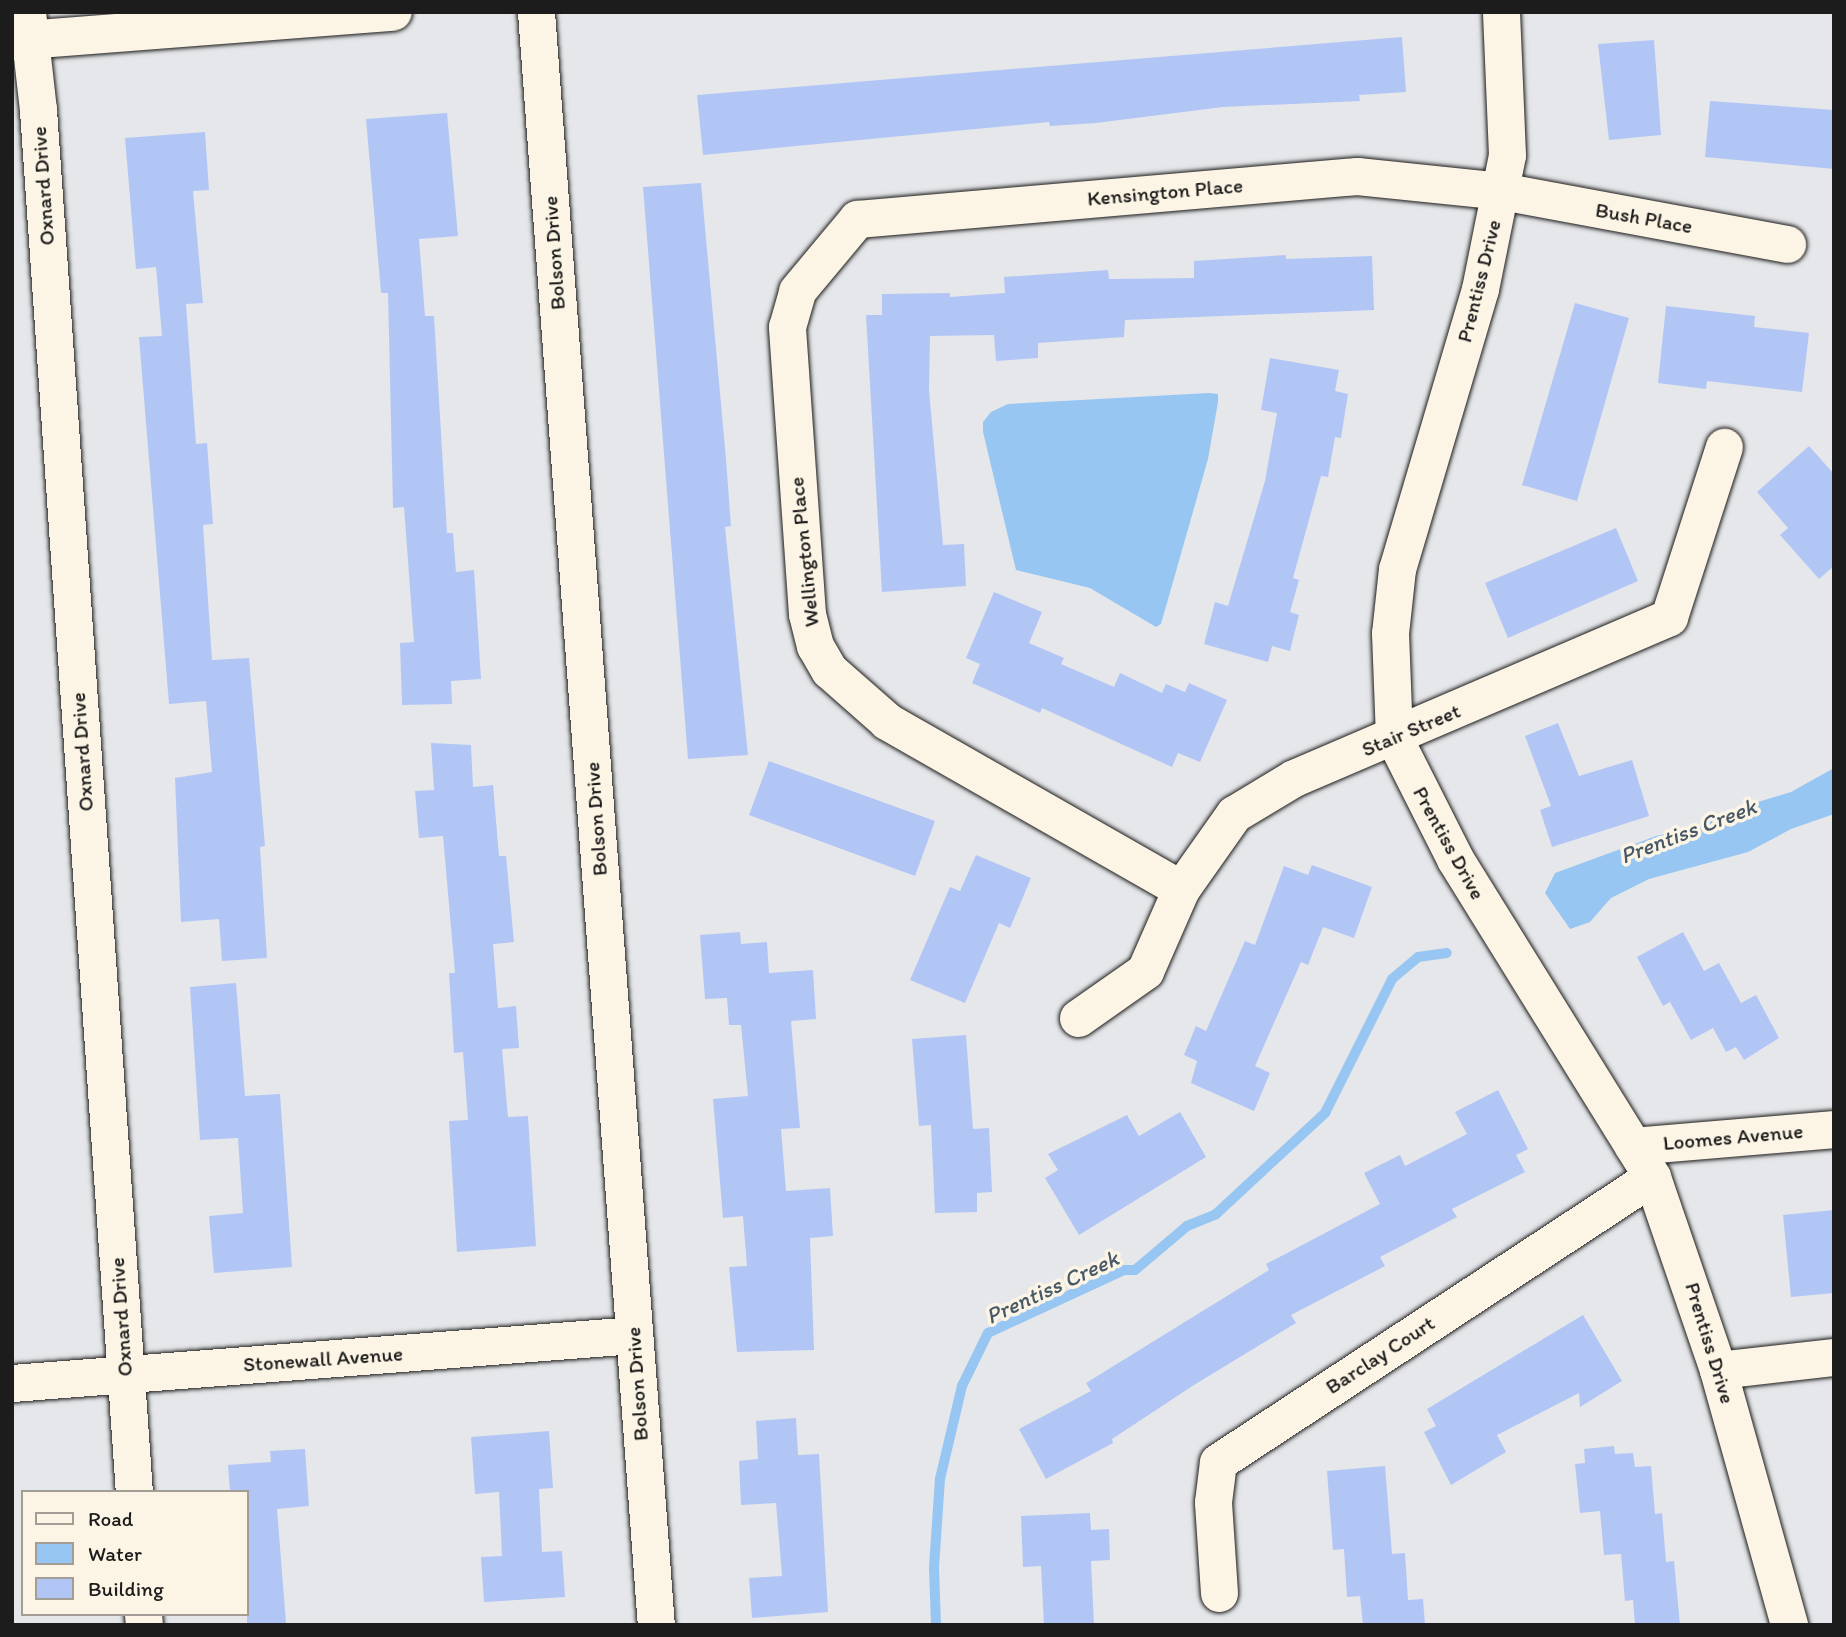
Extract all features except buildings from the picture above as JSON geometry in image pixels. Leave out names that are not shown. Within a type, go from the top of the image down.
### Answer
[{"type":"main road","points":[[24,31],[393,12]]},
{"type":"street","name":"Bolson Drive","points":[[536,12],[656,1625]]},
{"type":"street","name":"Prentiss Drive","points":[[1502,12],[1508,115],[1501,191],[1480,289],[1397,569],[1390,633],[1394,738],[1455,859],[1652,1177],[1718,1370],[1789,1625]]},
{"type":"street","name":"Oxnard Drive","points":[[24,31],[134,1490]]},
{"type":"street","name":"Kensington Place","points":[[839,241],[857,219],[1357,176],[1501,191]]},
{"type":"street","name":"Bush Place","points":[[1501,191],[1787,244]]},
{"type":"street","name":"Wellington Place","points":[[839,241],[797,291],[787,327],[807,614],[815,646],[829,670],[887,721],[1181,889]]},
{"type":"street","name":"Stair Street","points":[[1078,1018],[1145,971],[1181,889],[1234,814],[1294,778],[1394,738],[1669,617],[1724,447]]},
{"type":"street","name":"Loomes Avenue","points":[[1633,1146],[1834,1129]]},
{"type":"street","name":"Barclay Court","points":[[1219,1593],[1213,1503],[1218,1462],[1652,1177]]},
{"type":"street","name":"Stonewall Avenue","points":[[12,1383],[634,1335]]},
{"type":"street","points":[[1718,1370],[1834,1357]]},
{"type":"water","points":[[1218,394],[1218,402],[1208,459],[1161,624],[1156,627],[1090,588],[1016,570],[983,432],[983,422],[991,412],[1008,404]]},
{"type":"water","points":[[1834,768],[1834,814],[1791,829],[1748,852],[1649,879],[1611,898],[1590,922],[1570,929],[1545,893],[1555,873],[1659,835],[1689,832],[1732,810],[1791,792]]},
{"type":"waterway","name":"Prentiss Creek","points":[[936,1625],[934,1567],[940,1479],[962,1386],[988,1333],[1124,1270],[1135,1270],[1187,1226],[1216,1214],[1325,1113],[1392,979],[1418,957],[1447,953]]}]
